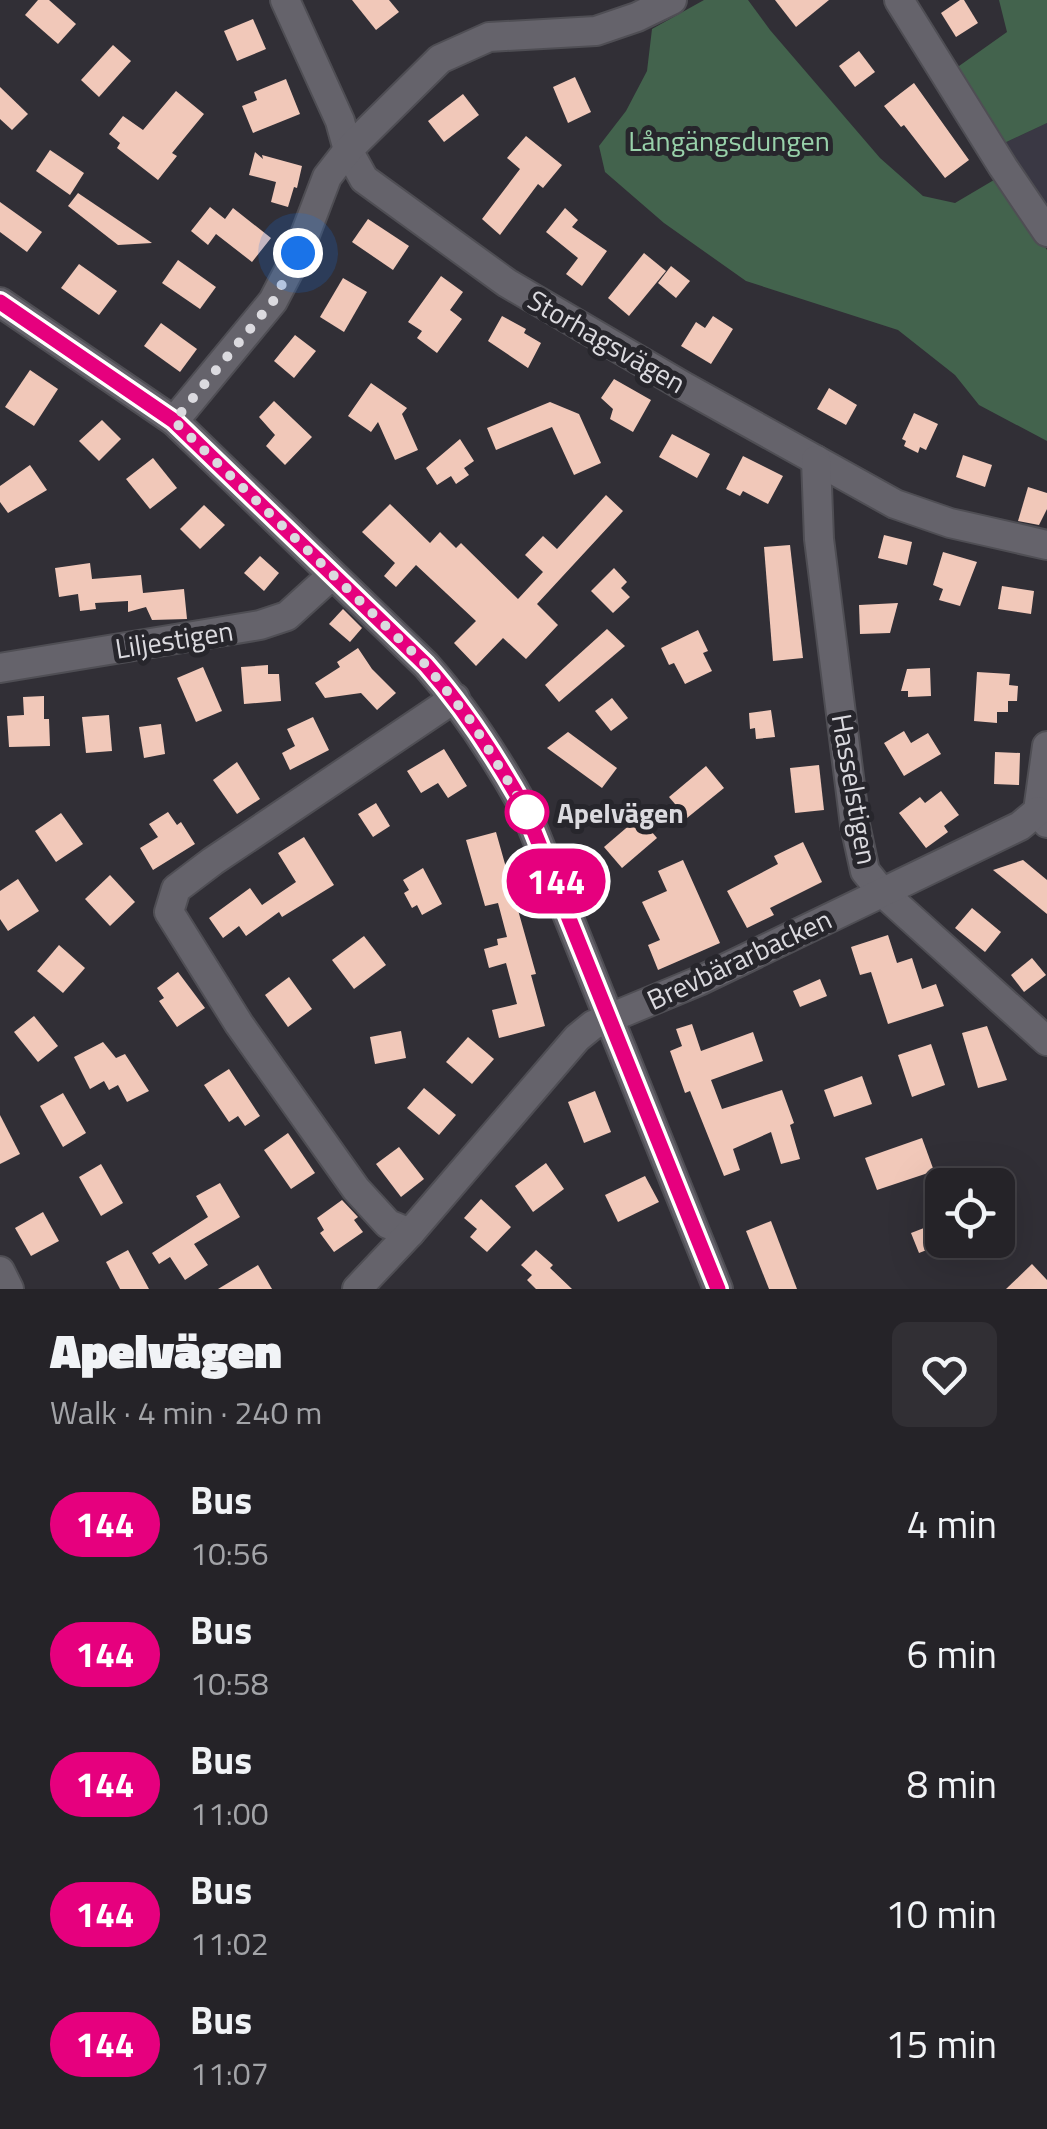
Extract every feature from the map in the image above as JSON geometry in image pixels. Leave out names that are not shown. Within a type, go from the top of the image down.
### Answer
[{"type":"street","name":"Storhagsvägen","points":[[285,0],[364,179],[507,283],[896,504],[950,523],[1047,545]]},
{"type":"street","points":[[174,421],[274,300],[298,253],[328,176],[348,150],[440,58],[489,37],[596,31],[633,8],[672,0]]},
{"type":"street","points":[[900,0],[1047,232]]},
{"type":"street","points":[[0,302],[174,421],[455,698],[525,809],[718,1289]]},
{"type":"street","name":"Hasselstigen","points":[[816,460],[819,539],[855,825],[866,871],[880,891],[1047,1041]]},
{"type":"street","name":"Liljestigen","points":[[0,668],[260,625],[287,616],[332,574]]},
{"type":"street","points":[[410,1233],[388,1224],[356,1189],[239,1024],[169,912],[176,889],[212,861],[455,698]]},
{"type":"street","points":[[1043,817],[1047,746]]},
{"type":"street","name":"Brevbärarbacken","points":[[357,1289],[410,1233],[576,1038],[592,1025],[700,981],[880,891],[1043,817]]},
{"type":"shaded area","points":[[1047,123],[1047,213],[1002,144]]},
{"type":"green space","name":"Långängsdungen","points":[[704,0],[748,0],[880,158],[923,196],[955,203],[999,177],[1047,250],[1047,441],[979,405],[955,375],[898,330],[746,281],[664,223],[605,172],[599,146],[626,111],[647,71],[652,29]]},
{"type":"green space","points":[[999,0],[1047,0],[1047,123],[1002,144],[952,71],[1007,32]]},
{"type":"building","points":[[38,0],[49,0],[76,24],[58,44],[25,15]]},
{"type":"building","points":[[352,0],[389,0],[399,12],[376,30]]},
{"type":"building","points":[[775,0],[829,0],[796,27]]},
{"type":"building","points":[[964,0],[978,23],[956,37],[941,13]]},
{"type":"building","points":[[253,19],[266,49],[237,61],[224,31]]},
{"type":"building","points":[[113,45],[131,61],[99,97],[81,80]]},
{"type":"building","points":[[859,51],[875,72],[855,87],[839,66]]},
{"type":"building","points":[[575,77],[591,112],[568,123],[553,87]]},
{"type":"building","points":[[286,79],[300,114],[253,133],[242,106],[257,100],[254,92]]},
{"type":"building","points":[[914,83],[969,160],[945,178],[884,106]]},
{"type":"building","points":[[0,87],[28,114],[12,130],[0,119]]},
{"type":"building","points":[[176,91],[204,114],[172,153],[177,156],[158,180],[117,148],[120,143],[109,134],[123,116],[143,130]]},
{"type":"building","points":[[463,94],[479,115],[444,142],[428,121]]},
{"type":"building","points":[[526,136],[562,165],[543,188],[538,184],[500,235],[482,219],[520,169],[507,158]]},
{"type":"building","points":[[50,150],[84,173],[70,195],[36,171]]},
{"type":"building","points":[[255,152],[263,159],[262,155],[302,166],[288,207],[271,202],[276,182],[249,175]]},
{"type":"building","points":[[78,193],[152,243],[118,245],[68,206]]},
{"type":"building","points":[[0,202],[42,232],[27,252],[0,232]]},
{"type":"building","points":[[210,207],[225,219],[233,208],[271,238],[252,262],[216,234],[208,245],[191,231]]},
{"type":"building","points":[[565,208],[578,220],[572,227],[607,251],[582,286],[566,274],[578,258],[546,232]]},
{"type":"building","points":[[368,219],[409,246],[393,270],[352,242]]},
{"type":"building","points":[[644,253],[666,271],[629,316],[608,298]]},
{"type":"building","points":[[178,260],[216,287],[200,309],[162,283]]},
{"type":"building","points":[[79,264],[117,291],[99,315],[61,288]]},
{"type":"building","points":[[671,266],[690,281],[676,298],[658,283]]},
{"type":"building","points":[[441,276],[463,292],[450,310],[462,319],[437,353],[417,338],[422,331],[408,322]]},
{"type":"building","points":[[343,278],[367,292],[344,332],[320,317]]},
{"type":"building","points":[[502,316],[541,343],[528,368],[488,341]]},
{"type":"building","points":[[713,316],[733,329],[711,364],[681,346],[696,322],[705,328]]},
{"type":"building","points":[[161,323],[197,349],[180,372],[144,346]]},
{"type":"building","points":[[295,335],[316,351],[294,378],[274,361]]},
{"type":"building","points":[[30,370],[58,389],[34,426],[5,407]]},
{"type":"building","points":[[614,379],[651,400],[633,432],[610,419],[613,409],[601,398]]},
{"type":"building","points":[[371,383],[407,408],[402,414],[418,450],[395,460],[378,422],[371,432],[348,416]]},
{"type":"building","points":[[829,388],[857,405],[846,425],[817,409]]},
{"type":"building","points":[[274,401],[312,437],[285,465],[266,446],[275,435],[259,417]]},
{"type":"building","points":[[550,402],[579,414],[601,463],[574,475],[552,427],[496,450],[487,428]]},
{"type":"building","points":[[914,413],[938,424],[926,450],[920,447],[918,453],[904,446],[906,441],[902,439]]},
{"type":"building","points":[[102,420],[121,439],[99,461],[79,441]]},
{"type":"building","points":[[672,434],[710,454],[697,478],[659,457]]},
{"type":"building","points":[[460,439],[474,461],[464,468],[469,475],[456,484],[451,476],[437,485],[426,468]]},
{"type":"building","points":[[963,455],[992,465],[985,487],[956,477]]},
{"type":"building","points":[[743,456],[783,476],[768,504],[743,491],[740,496],[726,489]]},
{"type":"building","points":[[153,458],[177,488],[150,509],[126,479]]},
{"type":"building","points":[[30,465],[47,490],[8,513],[0,502],[0,486]]},
{"type":"building","points":[[1028,487],[1047,493],[1047,509],[1039,525],[1018,521]]},
{"type":"building","points":[[606,495],[623,511],[537,604],[558,625],[526,659],[503,638],[476,666],[454,643],[476,621],[416,565],[396,587],[384,576],[395,563],[362,532],[390,504],[430,543],[440,532],[456,548],[461,543],[518,599],[543,572],[525,555],[543,536],[557,549]]},
{"type":"building","points":[[204,505],[225,525],[200,549],[180,529]]},
{"type":"building","points":[[884,535],[912,542],[907,565],[878,558]]},
{"type":"building","points":[[790,545],[803,658],[773,661],[764,547]]},
{"type":"building","points":[[943,552],[977,562],[960,606],[939,600],[943,589],[933,585]]},
{"type":"building","points":[[260,556],[279,573],[264,591],[244,573]]},
{"type":"building","points":[[90,563],[92,579],[141,575],[143,593],[184,589],[187,619],[152,620],[146,607],[128,612],[128,601],[95,603],[96,609],[80,611],[78,594],[59,597],[55,568]]},
{"type":"building","points":[[614,568],[627,582],[621,588],[630,597],[613,613],[591,591]]},
{"type":"building","points":[[1002,586],[1034,591],[1031,614],[998,609]]},
{"type":"building","points":[[898,603],[890,633],[860,634],[859,605]]},
{"type":"building","points":[[343,609],[362,628],[350,642],[329,624]]},
{"type":"building","points":[[607,629],[625,646],[559,702],[545,685]]},
{"type":"building","points":[[698,630],[712,671],[685,684],[661,648]]},
{"type":"building","points":[[358,648],[396,693],[377,710],[361,693],[325,698],[315,683],[340,667],[337,662]]},
{"type":"building","points":[[268,665],[268,674],[279,674],[281,701],[244,704],[241,667]]},
{"type":"building","points":[[203,667],[222,711],[196,722],[177,678]]},
{"type":"building","points":[[930,668],[931,696],[908,697],[908,691],[901,691],[907,669]]},
{"type":"building","points":[[977,672],[1010,674],[1009,685],[1018,686],[1017,701],[1008,701],[1008,712],[997,712],[997,723],[974,721]]},
{"type":"building","points":[[44,696],[50,746],[9,747],[7,716],[24,715],[23,697]]},
{"type":"building","points":[[612,698],[628,718],[611,731],[595,711]]},
{"type":"building","points":[[771,710],[775,737],[756,739],[755,728],[750,729],[749,713]]},
{"type":"building","points":[[109,715],[112,751],[86,753],[82,717]]},
{"type":"building","points":[[313,717],[329,750],[290,770],[282,753],[295,746],[287,729]]},
{"type":"building","points":[[161,724],[165,754],[144,758],[139,727]]},
{"type":"building","points":[[904,731],[911,743],[928,733],[941,754],[904,776],[884,743]]},
{"type":"building","points":[[568,732],[617,768],[602,788],[547,748]]},
{"type":"building","points":[[444,749],[467,786],[448,798],[438,783],[421,793],[407,771]]},
{"type":"building","points":[[995,752],[1020,753],[1019,785],[994,784]]},
{"type":"building","points":[[237,762],[260,799],[237,814],[213,780]]},
{"type":"building","points":[[819,765],[824,810],[795,813],[790,768]]},
{"type":"building","points":[[706,766],[724,788],[687,818],[669,797]]},
{"type":"building","points":[[941,791],[959,815],[944,826],[948,832],[926,848],[899,813],[920,797],[925,803]]},
{"type":"building","points":[[376,803],[390,826],[373,837],[358,814]]},
{"type":"building","points":[[168,812],[177,825],[181,822],[195,844],[153,870],[140,848],[158,837],[149,824]]},
{"type":"building","points":[[61,813],[83,844],[56,862],[35,831]]},
{"type":"building","points":[[639,817],[657,838],[622,868],[604,847]]},
{"type":"building","points":[[496,832],[536,974],[531,975],[545,1026],[499,1038],[492,1010],[517,1004],[506,963],[489,968],[484,949],[507,937],[498,903],[485,906],[466,840]]},
{"type":"building","points":[[304,837],[334,885],[282,917],[279,912],[246,936],[239,926],[223,938],[209,918],[250,888],[262,905],[296,882],[278,853]]},
{"type":"building","points":[[803,842],[822,882],[770,908],[774,915],[747,928],[727,891],[778,864],[774,856]]},
{"type":"building","points":[[683,860],[720,943],[658,970],[648,945],[660,940],[642,902],[667,891],[658,871]]},
{"type":"building","points":[[1023,860],[1047,880],[1047,914],[993,870]]},
{"type":"building","points":[[423,868],[442,904],[422,915],[417,905],[412,908],[404,893],[409,890],[403,880]]},
{"type":"building","points":[[110,875],[135,902],[110,926],[85,899]]},
{"type":"building","points":[[18,879],[39,911],[8,931],[0,919],[0,891]]},
{"type":"building","points":[[972,908],[1001,932],[985,952],[955,928]]},
{"type":"building","points":[[888,935],[897,963],[912,958],[922,989],[936,984],[944,1006],[888,1024],[871,972],[860,975],[851,947]]},
{"type":"building","points":[[364,936],[386,965],[354,989],[332,960]]},
{"type":"building","points":[[59,945],[85,968],[63,993],[37,971]]},
{"type":"building","points":[[1032,958],[1046,975],[1024,992],[1011,975]]},
{"type":"building","points":[[178,972],[205,1008],[177,1027],[159,1001],[164,998],[157,988]]},
{"type":"building","points":[[289,977],[312,1009],[288,1027],[265,995]]},
{"type":"building","points":[[820,979],[827,996],[800,1007],[793,991]]},
{"type":"building","points":[[34,1016],[58,1046],[38,1062],[14,1032]]},
{"type":"building","points":[[692,1024],[701,1051],[753,1032],[763,1061],[711,1080],[722,1109],[782,1090],[794,1123],[790,1125],[800,1159],[781,1164],[771,1132],[733,1149],[740,1170],[724,1176],[670,1051],[682,1046],[676,1029]]},
{"type":"building","points":[[987,1026],[1007,1080],[978,1088],[962,1033]]},
{"type":"building","points":[[401,1031],[406,1058],[375,1064],[370,1037]]},
{"type":"building","points":[[468,1037],[494,1059],[472,1084],[446,1062]]},
{"type":"building","points":[[103,1042],[116,1058],[125,1054],[149,1091],[127,1102],[118,1085],[109,1090],[104,1081],[90,1089],[74,1057]]},
{"type":"building","points":[[931,1044],[945,1085],[912,1097],[898,1055]]},
{"type":"building","points":[[229,1069],[260,1116],[245,1126],[238,1116],[229,1122],[204,1085]]},
{"type":"building","points":[[862,1076],[872,1104],[834,1117],[824,1090]]},
{"type":"building","points":[[424,1088],[456,1115],[439,1135],[407,1108]]},
{"type":"building","points":[[595,1091],[611,1132],[584,1143],[568,1102]]},
{"type":"building","points":[[63,1093],[86,1133],[63,1147],[40,1106]]},
{"type":"building","points":[[0,1115],[20,1154],[0,1164]]},
{"type":"building","points":[[288,1133],[315,1173],[291,1189],[264,1150]]},
{"type":"building","points":[[922,1138],[933,1168],[877,1190],[865,1158]]},
{"type":"building","points":[[399,1147],[424,1179],[401,1197],[376,1164]]},
{"type":"building","points":[[546,1163],[564,1189],[533,1212],[515,1186]]},
{"type":"building","points":[[101,1164],[123,1203],[101,1216],[79,1177]]},
{"type":"building","points":[[645,1176],[659,1202],[618,1222],[605,1195]]},
{"type":"building","points":[[220,1183],[240,1217],[194,1244],[208,1265],[185,1280],[170,1257],[159,1264],[152,1253],[208,1217],[196,1196]]},
{"type":"building","points":[[481,1199],[511,1227],[487,1252],[470,1237],[477,1229],[464,1218]]},
{"type":"building","points":[[342,1200],[358,1217],[354,1220],[363,1232],[334,1252],[320,1233],[324,1230],[317,1218]]},
{"type":"building","points":[[43,1212],[59,1241],[31,1256],[15,1228]]},
{"type":"building","points":[[771,1221],[797,1289],[769,1289],[746,1231]]},
{"type":"building","points":[[925,1228],[925,1251],[919,1253],[911,1233]]},
{"type":"building","points":[[128,1250],[149,1289],[120,1289],[106,1262]]},
{"type":"building","points":[[536,1250],[572,1289],[536,1289],[527,1280],[532,1275],[521,1265]]},
{"type":"building","points":[[1032,1264],[1047,1280],[1047,1289],[1006,1289]]},
{"type":"building","points":[[258,1265],[272,1289],[218,1289]]},
{"type":"bus line","name":"144","points":[[0,302],[174,421],[426,665],[455,698],[502,767],[543,849],[718,1289]]},
{"type":"place","name":"Apelvägen","points":[[527,812]]},
{"type":"route","points":[[298,253],[274,300],[174,421],[426,665],[471,721],[527,812]]}]
